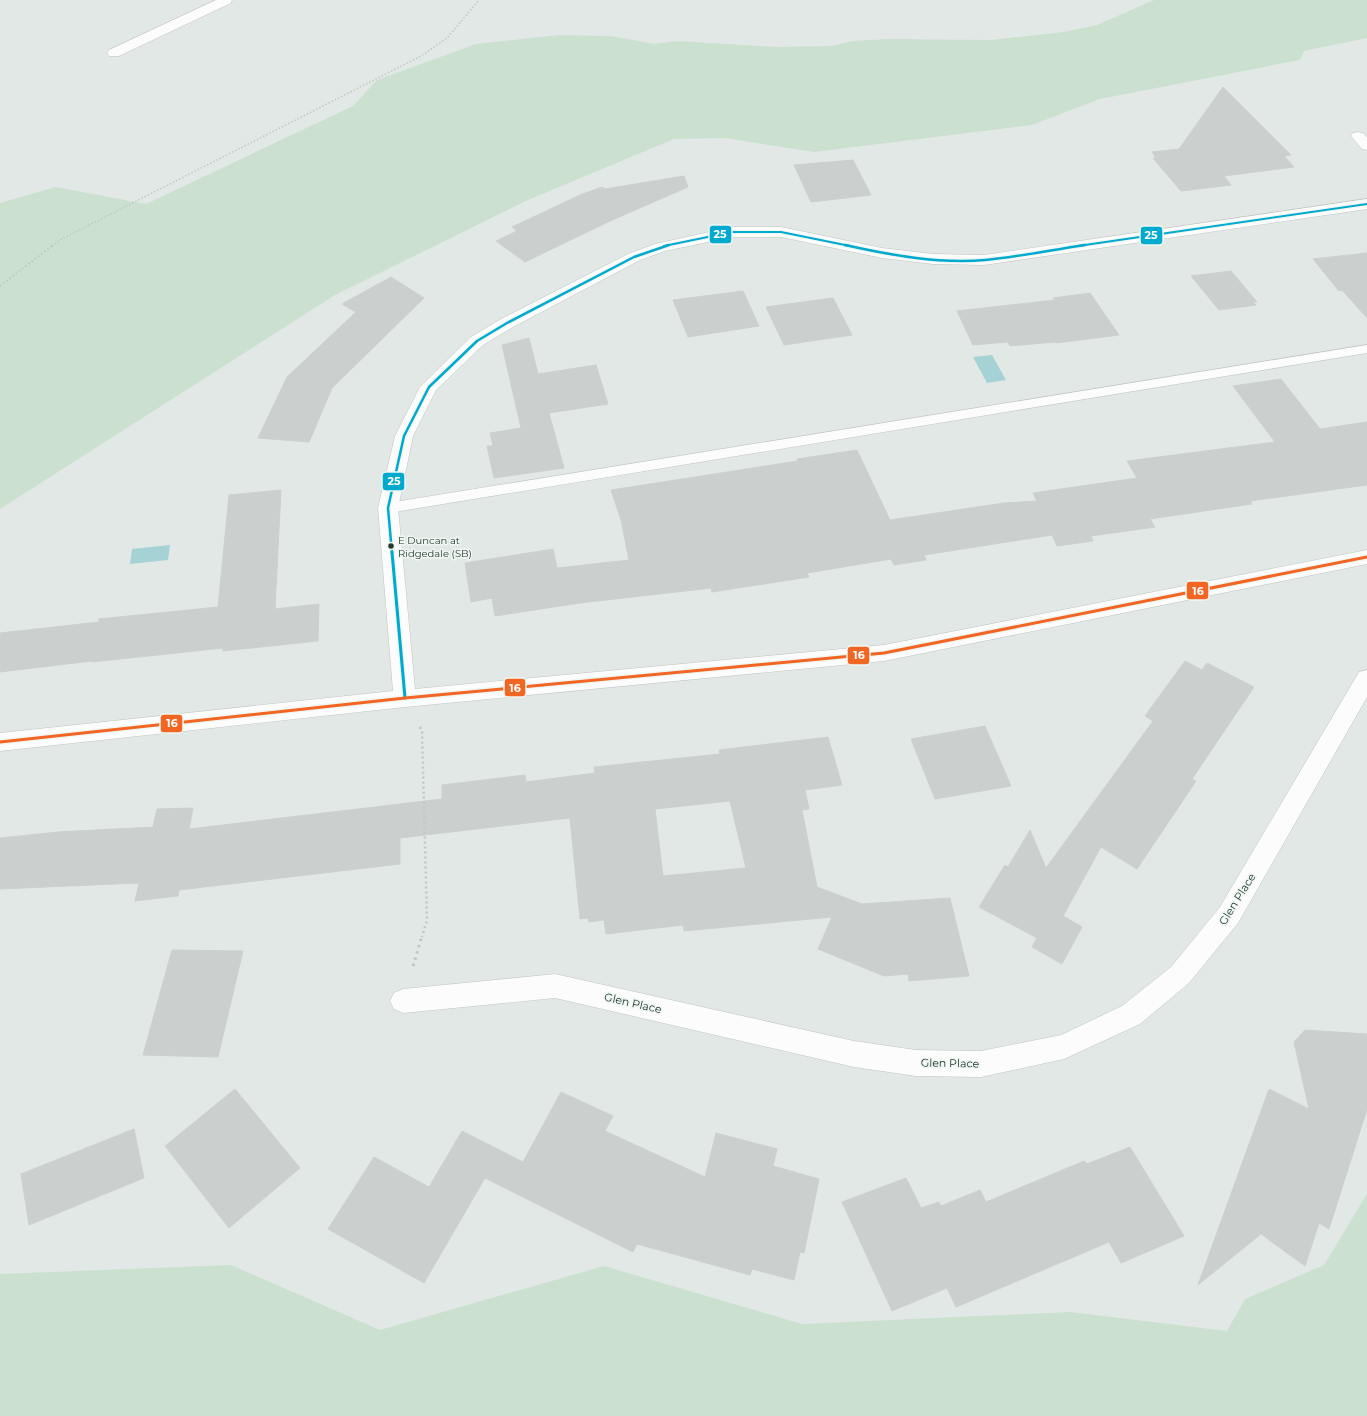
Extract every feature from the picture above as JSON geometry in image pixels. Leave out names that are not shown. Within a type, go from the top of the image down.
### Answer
[{"type":"street","points":[[114,53],[226,0]]},
{"type":"street","points":[[405,698],[388,508],[404,436],[428,387],[477,341],[507,322],[634,256],[661,247],[732,232],[756,230],[781,232],[882,254],[933,259],[984,260],[1367,204]]},
{"type":"street","points":[[0,742],[405,698],[884,653],[1367,557]]},
{"type":"street","name":"Glen Place","points":[[402,1001],[555,986],[854,1054],[916,1063],[981,1064],[1064,1047],[1131,1015],[1185,969],[1229,915],[1367,678]]},
{"type":"lane","points":[[388,508],[1367,349]]},
{"type":"path","points":[[0,286],[60,240],[421,56],[447,38],[479,0]]},
{"type":"path","points":[[402,1001],[427,920],[422,732],[405,698]]},
{"type":"green space","points":[[1154,0],[1367,0],[1367,38],[1304,51],[1300,60],[1100,99],[1032,125],[814,152],[724,138],[674,139],[528,200],[335,295],[0,509],[0,203],[56,187],[146,204],[353,106],[377,80],[476,44],[560,35],[610,36],[655,44],[677,41],[778,47],[832,46],[853,41],[888,39],[990,40],[1064,32],[1097,25]]},
{"type":"green space","points":[[1367,1194],[1367,1416],[0,1416],[0,1274],[231,1265],[380,1330],[604,1266],[802,1324],[1070,1312],[1227,1331],[1245,1299],[1324,1265]]},
{"type":"water","points":[[992,355],[1006,380],[987,383],[973,357]]},
{"type":"water","points":[[170,545],[168,560],[130,564],[132,549]]},
{"type":"building","points":[[1223,87],[1291,155],[1284,156],[1294,167],[1224,176],[1231,185],[1181,191],[1153,158],[1156,158],[1152,152],[1179,149]]},
{"type":"building","points":[[853,160],[871,195],[811,202],[794,165]]},
{"type":"building","points":[[684,176],[688,187],[610,221],[525,262],[496,241],[517,231],[512,227],[580,195],[602,187],[605,189]]},
{"type":"building","points":[[1367,253],[1367,318],[1342,290],[1339,291],[1313,259]]},
{"type":"building","points":[[1231,271],[1257,302],[1253,302],[1256,305],[1219,310],[1191,276]]},
{"type":"building","points":[[391,277],[424,298],[332,388],[309,442],[258,438],[287,377],[356,312],[342,304]]},
{"type":"building","points":[[743,291],[759,326],[688,337],[673,300]]},
{"type":"building","points":[[1090,293],[1119,335],[1056,343],[1010,346],[1008,342],[973,345],[957,311],[1055,300],[1053,298]]},
{"type":"building","points":[[833,298],[852,335],[784,345],[766,307]]},
{"type":"building","points":[[529,338],[538,374],[596,365],[608,404],[549,413],[564,468],[494,478],[487,446],[493,446],[490,433],[521,428],[502,345]]},
{"type":"building","points":[[1281,379],[1320,429],[1367,422],[1367,485],[1250,501],[1252,504],[1150,519],[1155,527],[1091,536],[1093,541],[1057,546],[1052,535],[924,555],[926,560],[894,565],[891,559],[807,573],[809,577],[712,592],[711,588],[580,603],[495,616],[492,598],[471,602],[465,563],[553,549],[557,568],[629,560],[621,520],[611,490],[798,461],[797,459],[857,450],[890,520],[1004,503],[1037,501],[1033,493],[1137,478],[1127,461],[1275,442],[1233,386]]},
{"type":"building","points":[[281,490],[275,609],[319,604],[318,641],[223,651],[223,648],[0,672],[0,633],[99,622],[99,619],[218,607],[229,495]]},
{"type":"building","points":[[1185,661],[1202,670],[1207,663],[1254,687],[1192,779],[1196,781],[1137,869],[1101,847],[1063,916],[1082,927],[1062,964],[1032,947],[1037,938],[979,907],[1005,865],[1008,867],[1030,830],[1046,868],[1153,721],[1145,716]]},
{"type":"building","points":[[985,726],[1011,786],[935,799],[911,739]]},
{"type":"building","points":[[828,737],[842,785],[805,790],[809,809],[802,810],[817,887],[862,904],[950,898],[969,976],[909,981],[908,974],[884,976],[818,949],[832,917],[684,931],[683,925],[606,934],[604,920],[589,922],[588,918],[580,919],[570,818],[400,838],[400,864],[179,890],[178,896],[135,901],[139,883],[0,889],[0,838],[58,832],[153,827],[157,809],[193,808],[189,829],[442,799],[442,785],[525,775],[526,782],[595,773],[594,767],[720,754],[719,750]],"holes":[[[730,801],[746,868],[663,876],[655,809]]]},
{"type":"building","points":[[172,950],[243,951],[218,1057],[143,1055]]},
{"type":"building","points":[[1305,1030],[1367,1034],[1367,1109],[1329,1229],[1319,1223],[1305,1266],[1261,1234],[1198,1285],[1269,1089],[1309,1109],[1294,1042]]},
{"type":"building","points":[[235,1089],[300,1168],[229,1228],[165,1146]]},
{"type":"building","points":[[561,1092],[613,1116],[605,1131],[705,1177],[716,1133],[777,1149],[773,1166],[819,1179],[804,1253],[800,1252],[794,1280],[752,1269],[750,1275],[637,1244],[633,1252],[485,1178],[424,1283],[328,1229],[374,1157],[429,1187],[462,1131],[523,1162]]},
{"type":"building","points":[[134,1129],[144,1178],[29,1225],[21,1174]]},
{"type":"building","points":[[1130,1147],[1184,1236],[1121,1263],[1109,1242],[956,1307],[947,1288],[892,1311],[842,1202],[906,1178],[921,1208],[939,1202],[941,1206],[980,1190],[986,1202],[1084,1161],[1087,1164]]},
{"type":"transit line","name":"25","points":[[405,698],[388,508],[404,436],[429,387],[477,341],[507,323],[634,257],[661,247],[732,232],[781,232],[882,253],[933,259],[984,260],[1367,204]]},
{"type":"transit line","name":"16","points":[[0,742],[405,698],[884,653],[1367,557]]},
{"type":"place","name":"E Duncan at Ridgedale (SB)","points":[[391,546]]}]
